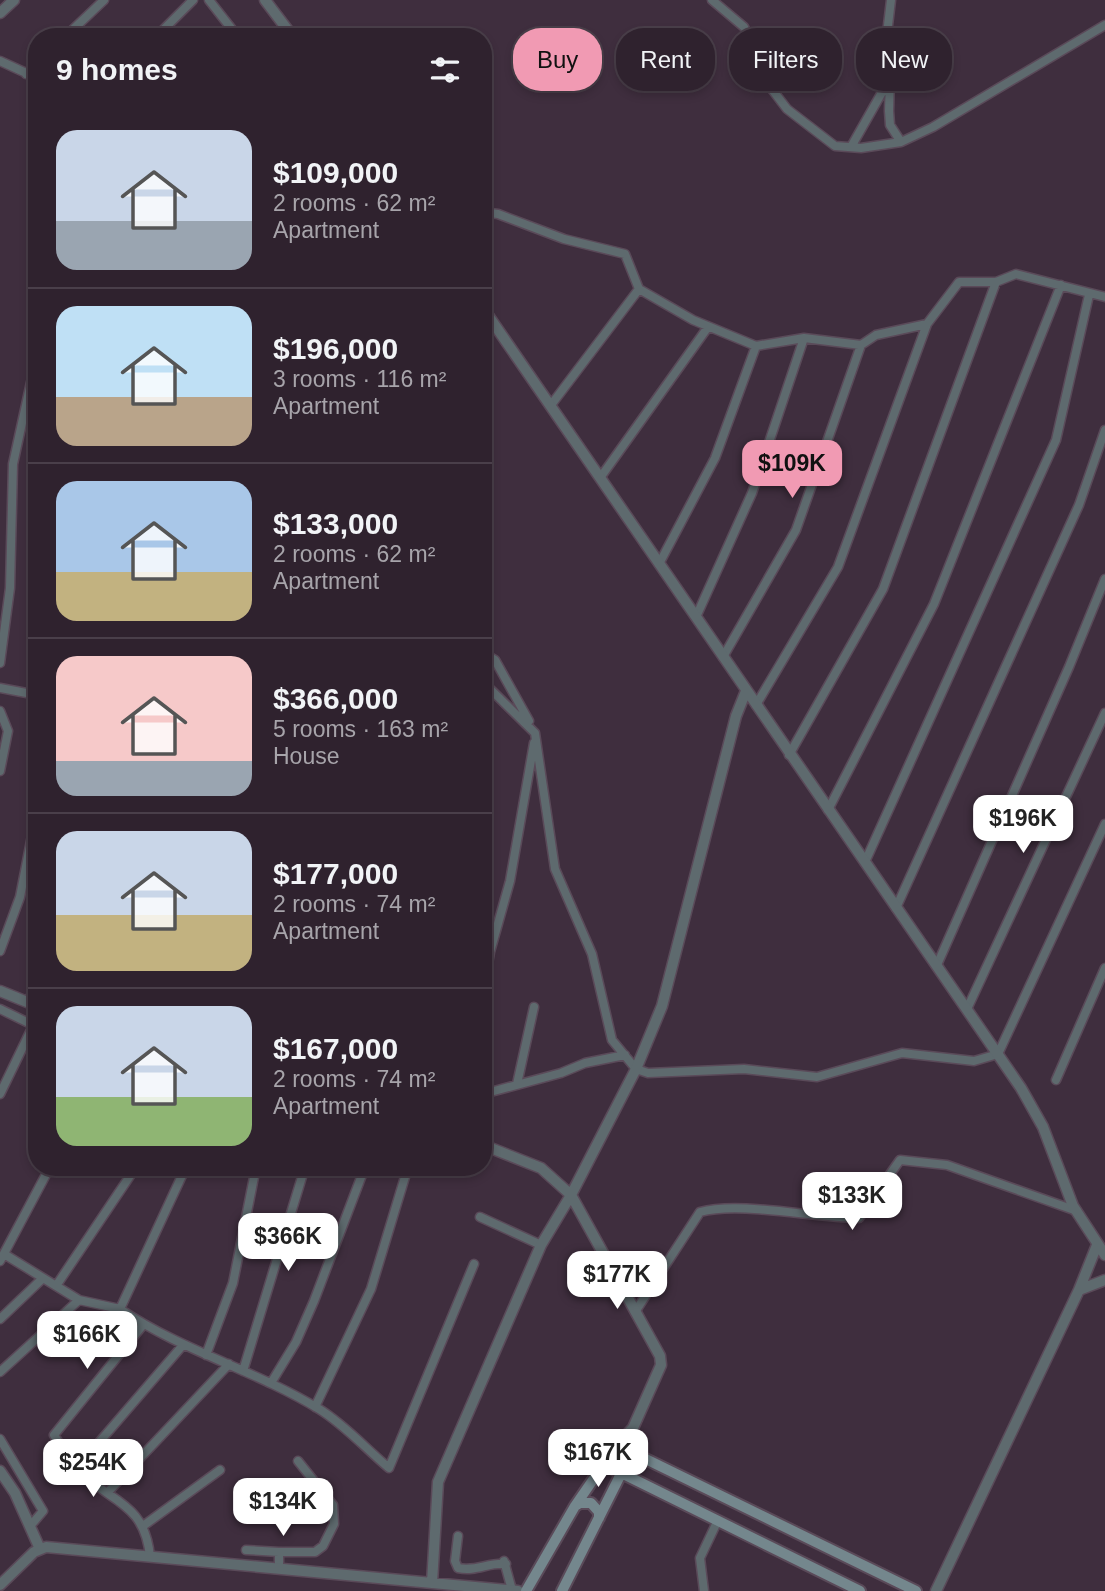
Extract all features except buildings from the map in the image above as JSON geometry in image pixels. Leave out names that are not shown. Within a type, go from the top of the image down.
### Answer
[{"type":"main road","points":[[526,1591],[575,1506],[617,1445],[916,1591]]},
{"type":"main road","points":[[562,1591],[632,1452]]},
{"type":"main road","points":[[603,1464],[860,1591]]},
{"type":"main road","points":[[575,1506],[591,1503],[599,1518]]},
{"type":"main road","points":[[884,1591],[890,1578]]},
{"type":"street","points":[[0,13],[14,0]]},
{"type":"street","points":[[74,28],[104,0]]},
{"type":"street","points":[[165,28],[193,0]]},
{"type":"street","points":[[209,0],[231,28]]},
{"type":"street","points":[[265,0],[286,28]]},
{"type":"street","points":[[712,0],[744,27],[771,88],[787,109],[835,146],[901,142],[933,127],[1105,25]]},
{"type":"street","points":[[888,28],[891,0]]},
{"type":"street","points":[[0,61],[26,74]]},
{"type":"street","points":[[851,147],[883,91]]},
{"type":"street","points":[[890,91],[890,125],[901,142]]},
{"type":"street","points":[[492,215],[625,254],[639,289],[708,327],[756,346],[804,338],[861,345]]},
{"type":"street","points":[[756,705],[838,566],[927,324],[959,282],[996,282],[1016,274],[1105,297]]},
{"type":"street","points":[[789,755],[883,589],[996,282]]},
{"type":"street","points":[[828,810],[934,604],[1061,285]]},
{"type":"street","points":[[551,405],[639,289]]},
{"type":"street","points":[[865,862],[1056,440],[1089,295]]},
{"type":"street","points":[[492,321],[789,755],[998,1054],[1043,1127],[1077,1211],[1105,1255]]},
{"type":"street","points":[[723,657],[796,530],[861,345],[876,335],[927,324]]},
{"type":"street","points":[[600,478],[708,327]]},
{"type":"street","points":[[696,617],[752,493],[804,338]]},
{"type":"street","points":[[659,564],[715,458],[756,346]]},
{"type":"street","points":[[0,663],[10,588],[13,464],[28,396]]},
{"type":"street","points":[[896,908],[1079,505],[1105,430]]},
{"type":"street","points":[[937,965],[1069,667],[1105,579]]},
{"type":"street","points":[[492,658],[536,733],[555,869],[592,954],[612,1040],[636,1069],[648,1073],[744,1069],[817,1077],[902,1053],[974,1061],[998,1054],[1105,824]]},
{"type":"street","points":[[0,688],[28,693]]},
{"type":"street","points":[[492,689],[536,733]]},
{"type":"street","points":[[432,1583],[438,1482],[541,1245],[571,1195],[636,1069],[663,1006],[733,729],[746,691]]},
{"type":"street","points":[[0,711],[8,731],[0,771]]},
{"type":"street","points":[[967,1009],[1105,713]]},
{"type":"street","points":[[492,942],[510,881],[536,733]]},
{"type":"street","points":[[0,951],[20,897],[28,856]]},
{"type":"street","points":[[1056,1080],[1104,970]]},
{"type":"street","points":[[0,991],[28,1002]]},
{"type":"street","points":[[517,1084],[534,1007]]},
{"type":"street","points":[[0,1009],[28,1023]]},
{"type":"street","points":[[0,1094],[28,1040]]},
{"type":"street","points":[[492,1091],[561,1073],[585,1063],[625,1055]]},
{"type":"street","points":[[492,1149],[541,1168],[571,1195],[660,1356],[661,1365],[632,1428],[617,1445]]},
{"type":"street","points":[[635,1312],[700,1212],[718,1207],[824,1218],[859,1218],[900,1160],[947,1165],[1077,1211]]},
{"type":"street","points":[[45,1176],[2,1257],[79,1300],[120,1309],[143,1325],[183,1345],[271,1383],[315,1407],[389,1468],[474,1264]]},
{"type":"street","points":[[56,1286],[129,1176]]},
{"type":"street","points":[[120,1309],[182,1176]]},
{"type":"street","points":[[206,1355],[233,1283],[254,1176]]},
{"type":"street","points":[[243,1371],[302,1176]]},
{"type":"street","points":[[271,1383],[301,1331],[361,1176]]},
{"type":"street","points":[[315,1407],[371,1289],[405,1176]]},
{"type":"street","points":[[480,1217],[541,1245]]},
{"type":"street","points":[[936,1591],[1079,1290],[1097,1245]]},
{"type":"street","points":[[0,1319],[42,1279]]},
{"type":"street","points":[[1079,1290],[1105,1280]]},
{"type":"street","points":[[0,1372],[79,1300]]},
{"type":"street","points":[[143,1325],[54,1435],[76,1469],[108,1492],[143,1526],[148,1534],[150,1557]]},
{"type":"street","points":[[76,1469],[183,1345]]},
{"type":"street","points":[[108,1492],[229,1364]]},
{"type":"street","points":[[632,1428],[632,1452]]},
{"type":"street","points":[[0,1439],[43,1511],[31,1525]]},
{"type":"street","points":[[246,1550],[316,1552],[323,1546],[334,1524],[333,1505],[298,1461]]},
{"type":"street","points":[[143,1526],[220,1470]]},
{"type":"street","points":[[0,1471],[15,1493],[40,1549]]},
{"type":"street","points":[[705,1591],[700,1558],[718,1520]]},
{"type":"street","points":[[458,1536],[455,1562],[458,1568],[480,1569],[491,1563],[505,1562],[512,1590]]},
{"type":"street","points":[[0,1585],[40,1549],[518,1591]]},
{"type":"street","points":[[279,1552],[279,1569]]}]
